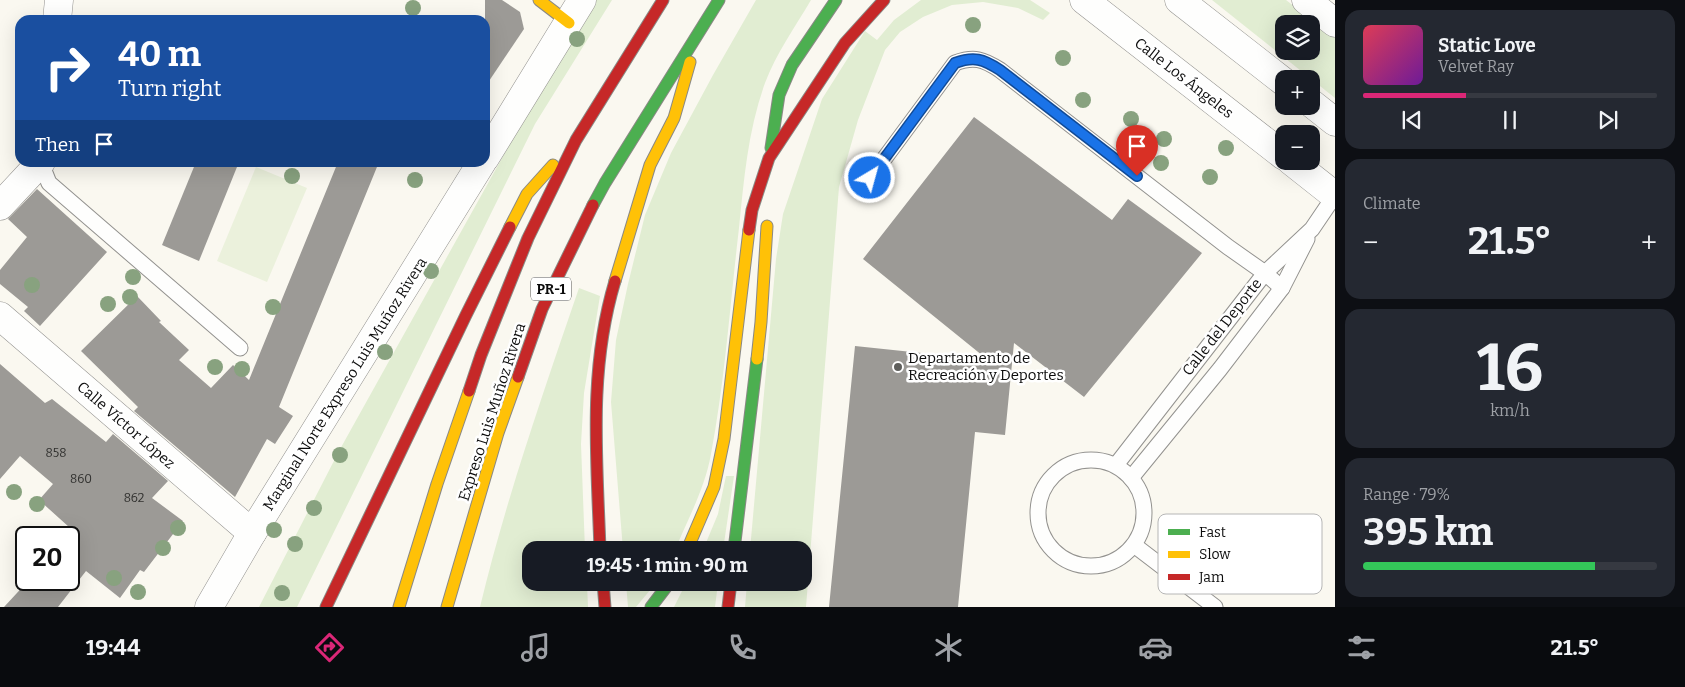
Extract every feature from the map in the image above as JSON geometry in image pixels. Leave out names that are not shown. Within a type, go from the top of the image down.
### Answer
[{"type":"main road","points":[[539,0],[575,11]]},
{"type":"main road","name":"Expreso Luis Muñoz Rivera","points":[[399,607],[437,484],[481,355],[528,238],[576,140],[662,0]]},
{"type":"main road","name":"Expreso Luis Muñoz Rivera","points":[[447,607],[498,433],[542,309],[578,233],[605,183],[718,0]]},
{"type":"main road","points":[[768,197],[769,158],[779,96],[792,65],[836,0]]},
{"type":"main road","points":[[691,541],[714,486],[724,439],[752,210],[769,158],[845,43],[884,0]]},
{"type":"main road","points":[[600,541],[595,417],[598,363],[609,304],[650,165],[674,118],[700,29]]},
{"type":"main road","points":[[326,607],[466,315],[527,194],[576,140]]},
{"type":"main road","points":[[735,541],[761,322],[767,216]]},
{"type":"main road","points":[[604,591],[605,607]]},
{"type":"main road","points":[[651,607],[663,591]]},
{"type":"main road","points":[[728,607],[729,591]]},
{"type":"street","points":[[58,15],[59,0]]},
{"type":"street","name":"Calle Los Ángeles","points":[[1084,0],[1275,149]]},
{"type":"street","points":[[1179,0],[1275,75]]},
{"type":"street","points":[[1306,0],[1335,23]]},
{"type":"street","points":[[490,150],[575,11]]},
{"type":"street","points":[[1320,110],[1335,122]]},
{"type":"street","points":[[0,206],[37,167]]},
{"type":"street","name":"Marginal Norte Expreso Luis Muñoz Rivera","points":[[209,607],[252,533],[479,167]]},
{"type":"street","points":[[1303,170],[1335,195]]},
{"type":"street","name":"Calle Víctor López","points":[[0,316],[252,533]]},
{"type":"lane","points":[[870,178],[955,63],[970,58],[982,60],[1000,70],[1282,288]]},
{"type":"lane","points":[[43,167],[49,183],[240,348]]},
{"type":"lane","name":"Calle del Deporte","points":[[1116,465],[1264,273],[1312,229],[1335,195]]},
{"type":"lane","points":[[1131,478],[1220,370],[1282,288],[1312,229]]},
{"type":"lane","points":[[1201,355],[1220,370]]},
{"type":"lane","points":[[1086,460],[1096,460],[1116,465],[1131,478],[1142,495],[1143,526],[1134,545],[1124,555],[1111,563],[1101,566],[1081,566],[1062,558],[1055,552],[1048,544],[1040,526],[1039,506],[1041,496],[1048,482],[1058,471],[1086,460]]},
{"type":"lane","points":[[1134,545],[1158,563]]},
{"type":"lane","points":[[1198,594],[1215,607]]},
{"type":"green space","points":[[591,0],[612,0],[535,124],[297,607],[259,607],[339,451]]},
{"type":"green space","points":[[756,0],[811,0],[769,72],[754,119],[745,173],[720,398],[705,479],[679,541],[622,541],[611,402],[616,340],[645,215],[671,153]]},
{"type":"green space","points":[[921,0],[1030,0],[1050,13],[1043,20],[1018,8],[983,2],[952,5],[923,17],[900,32],[885,50],[858,120],[839,187],[811,541],[751,541],[776,259],[783,214],[822,99],[865,31],[877,40],[894,20]]},
{"type":"green space","points":[[1212,0],[1286,0],[1305,15],[1275,15],[1275,50]]},
{"type":"green space","points":[[1320,26],[1335,38],[1335,98],[1320,86],[1320,70],[1300,70],[1287,60],[1320,60]]},
{"type":"green space","points":[[256,167],[307,188],[267,282],[217,261]]},
{"type":"green space","points":[[579,288],[600,296],[584,393],[581,444],[585,541],[522,541],[522,591],[587,591],[588,607],[480,607],[501,526]]},
{"type":"green space","points":[[726,476],[734,476],[724,541],[707,541],[718,514]]},
{"type":"green space","points":[[627,591],[649,591],[636,607],[628,607]]},
{"type":"green space","points":[[682,591],[717,591],[715,607],[674,607]]},
{"type":"green space","points":[[746,591],[807,591],[806,607],[745,607]]},
{"type":"building","points":[[485,0],[502,0],[520,12],[524,29],[490,80],[490,15],[485,15]]},
{"type":"building","name":"Departamento de Recreación y Deportes","points":[[974,117],[1112,220],[1128,199],[1202,253],[1084,397],[1014,343],[1005,435],[975,432],[958,607],[829,607],[855,346],[988,360],[863,259]]},
{"type":"building","points":[[194,167],[237,167],[199,261],[162,245]]},
{"type":"building","points":[[336,167],[377,167],[279,407],[293,416],[275,444],[267,439],[235,497],[134,411],[138,407],[81,351],[137,296],[161,321],[159,322],[189,350],[179,360],[211,388],[233,365],[249,380]]},
{"type":"building","points":[[37,189],[107,252],[40,326],[24,311],[28,307],[0,284],[0,270],[27,237],[8,219]]},
{"type":"building","points":[[0,364],[45,403],[52,399],[106,442],[113,434],[168,481],[152,498],[183,521],[144,572],[140,570],[120,598],[86,571],[80,579],[80,526],[68,526],[39,500],[53,484],[20,456],[0,479]]},
{"type":"building","points":[[19,591],[70,591],[58,607],[4,607]]},
{"type":"traffic: fast","points":[[593,205],[719,0]]},
{"type":"traffic: fast","points":[[771,148],[779,95],[792,65],[836,0]]},
{"type":"traffic: fast","points":[[735,541],[757,359]]},
{"type":"traffic: fast","points":[[651,607],[663,591]]},
{"type":"traffic: slow","points":[[539,0],[569,23]]},
{"type":"traffic: slow","points":[[615,281],[650,165],[674,118],[690,62]]},
{"type":"traffic: slow","points":[[510,227],[527,194],[553,165]]},
{"type":"traffic: slow","points":[[757,359],[767,226]]},
{"type":"traffic: slow","points":[[691,541],[714,487],[724,439],[749,230]]},
{"type":"traffic: slow","points":[[447,607],[498,433],[518,377]]},
{"type":"traffic: slow","points":[[399,607],[437,484],[469,391]]},
{"type":"traffic: jam","points":[[469,391],[481,355],[528,238],[576,140],[663,0]]},
{"type":"traffic: jam","points":[[749,230],[752,210],[769,158],[845,43],[884,0]]},
{"type":"traffic: jam","points":[[518,377],[542,309],[593,205]]},
{"type":"traffic: jam","points":[[326,607],[510,227]]},
{"type":"traffic: jam","points":[[600,541],[596,448],[598,381],[606,315],[615,281]]},
{"type":"traffic: jam","points":[[604,591],[605,607]]},
{"type":"traffic: jam","points":[[728,607],[730,591]]},
{"type":"place","name":"Departamento de Recreación y Deportes","points":[[898,367]]},
{"type":"route","points":[[870,178],[955,63],[970,58],[982,60],[1000,70],[1137,176]]}]
